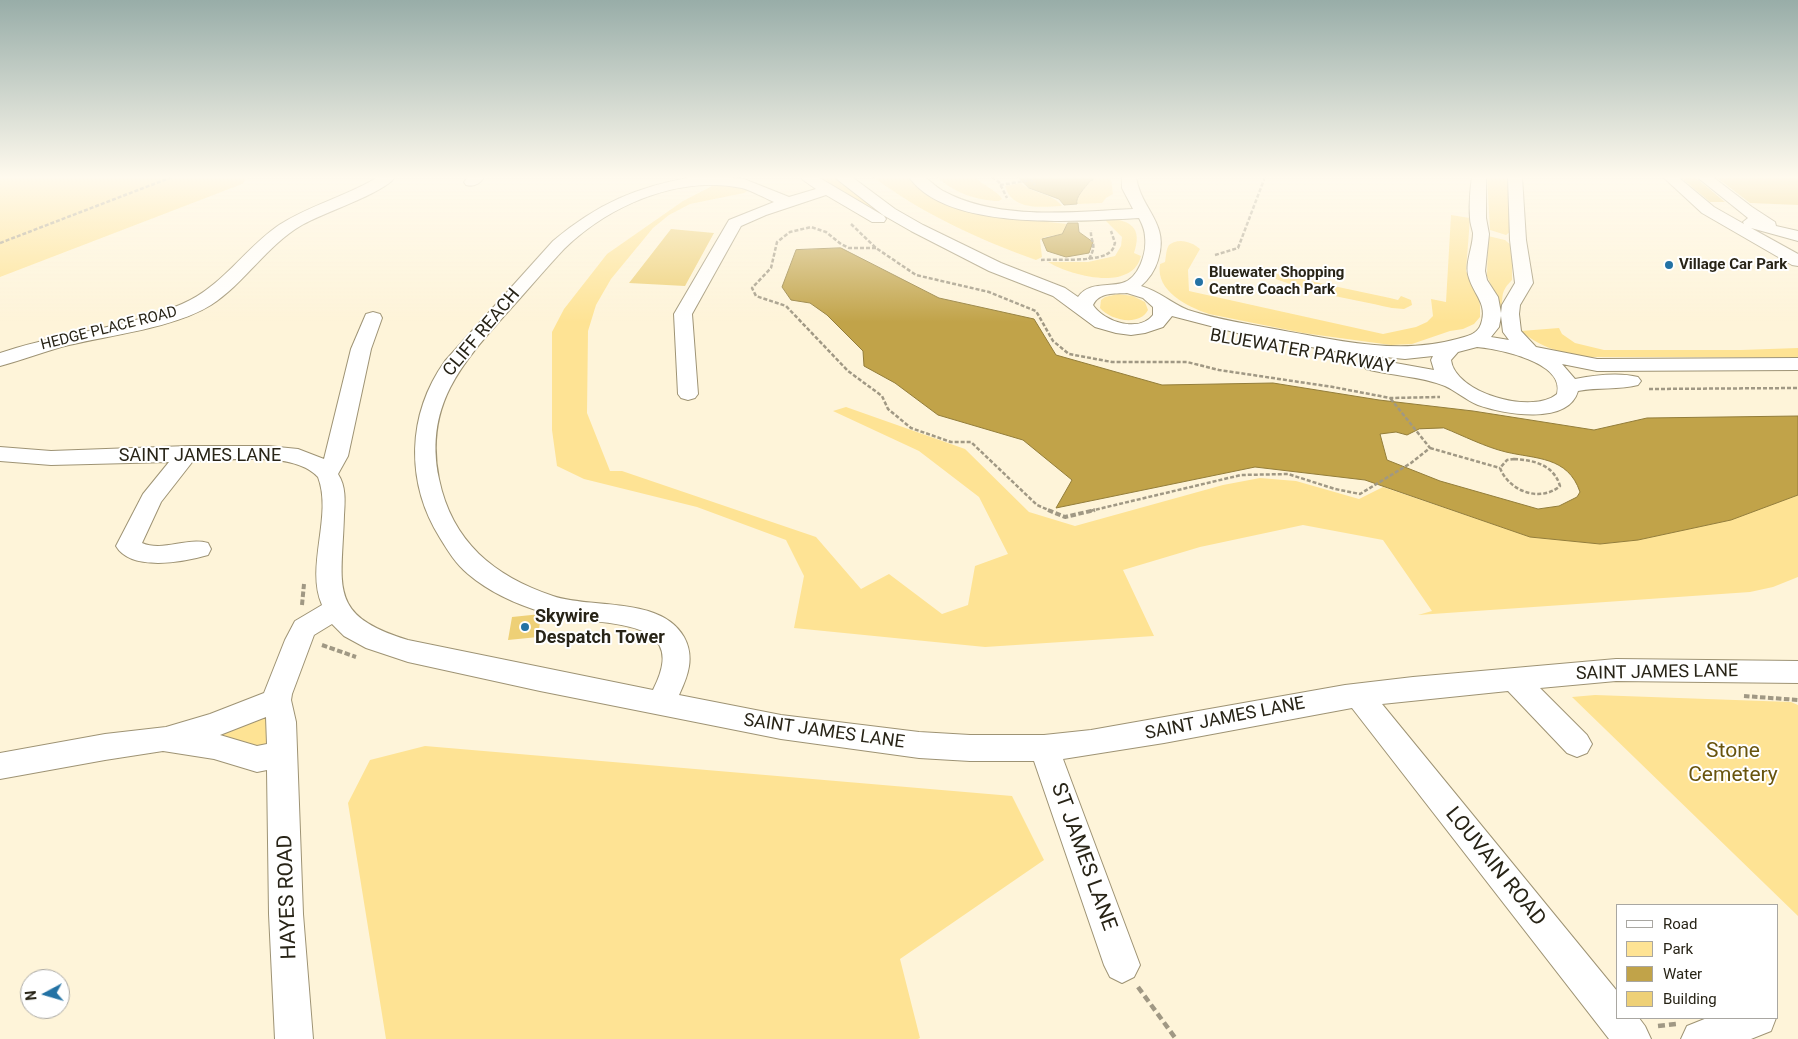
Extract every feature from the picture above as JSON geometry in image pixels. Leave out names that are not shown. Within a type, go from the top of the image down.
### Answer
[{"type":"street","name":"HEDGE PLACE ROAD","points":[[0,360],[25,350],[128,327],[189,308],[212,296],[227,285],[282,230],[291,225]]},
{"type":"street","name":"CLIFF REACH","points":[[584,225],[569,236],[463,351],[442,380],[428,416],[424,445],[431,490],[442,519],[463,553],[480,569],[501,584],[552,606],[588,613],[639,619],[652,622],[661,628],[672,639],[677,656],[673,676],[661,704]]},
{"type":"street","points":[[688,394],[683,314],[733,225]]},
{"type":"street","points":[[891,225],[961,251]]},
{"type":"street","points":[[914,225],[961,251],[1024,280],[1060,292],[1085,310]]},
{"type":"street","points":[[940,225],[967,240],[1046,274],[1076,284],[1104,288]]},
{"type":"street","points":[[1127,288],[1137,283],[1144,275],[1152,253],[1153,233],[1150,225]]},
{"type":"street","points":[[1476,341],[1490,327],[1492,314],[1489,297],[1478,280],[1476,271],[1481,234],[1479,225]]},
{"type":"street","points":[[1517,225],[1524,283],[1511,305],[1512,332],[1530,352],[1557,368],[1565,378],[1568,387],[1607,381],[1798,380]]},
{"type":"street","points":[[1735,225],[1798,261]]},
{"type":"street","points":[[1739,225],[1798,249]]},
{"type":"street","points":[[1759,225],[1794,235]]},
{"type":"street","points":[[1775,225],[1794,235]]},
{"type":"street","points":[[1481,234],[1518,240]]},
{"type":"street","points":[[1085,310],[1085,300],[1088,296],[1104,288]]},
{"type":"street","name":"BLUEWATER PARKWAY","points":[[1104,288],[1127,288],[1149,294],[1162,305],[1183,314],[1216,323],[1345,347],[1405,353],[1446,349],[1464,342],[1476,341],[1503,344],[1530,352]]},
{"type":"street","points":[[1150,326],[1157,323],[1164,314],[1162,305]]},
{"type":"street","name":"BLUEWATER PARKWAY","points":[[1085,310],[1094,319],[1108,326],[1134,329],[1150,326],[1186,331],[1304,355],[1406,370],[1460,387],[1501,405],[1536,408],[1550,406],[1567,395],[1568,387]]},
{"type":"street","points":[[163,739],[214,746],[257,759],[280,754],[280,722],[277,700],[294,650],[303,630],[335,610],[328,586],[333,488],[327,474],[337,456],[361,349],[373,318]]},
{"type":"street","points":[[1446,349],[1441,356],[1440,364],[1444,372],[1460,387]]},
{"type":"street","points":[[1530,352],[1597,365],[1798,364]]},
{"type":"street","points":[[188,453],[151,499],[128,546],[134,551],[148,554],[199,549]]},
{"type":"street","name":"SAINT JAMES LANE","points":[[0,454],[50,458],[188,453],[287,455],[314,463],[327,474]]},
{"type":"street","name":"SAINT JAMES LANE","points":[[335,610],[360,632],[398,649],[455,663],[781,727],[919,746],[1044,748],[1137,736],[1358,695],[1514,679],[1624,670],[1798,672]]},
{"type":"street","points":[[1514,679],[1577,744]]},
{"type":"street","name":"LOUVAIN ROAD","points":[[1358,695],[1616,1002]]},
{"type":"street","points":[[0,766],[163,739],[207,728],[277,700]]},
{"type":"street","name":"ST JAMES LANE","points":[[1044,748],[1122,965]]},
{"type":"street","name":"HAYES ROAD","points":[[280,754],[285,820],[286,914],[294,1039]]},
{"type":"street","name":"LOUVAIN ROAD","points":[[1630,1019],[1641,1032]]},
{"type":"street","points":[[1690,1031],[1753,1019]]},
{"type":"path","points":[[0,243],[46,225]]},
{"type":"path","points":[[853,225],[876,248],[916,275],[988,292],[1036,311],[1053,341],[1069,354],[1112,362],[1187,362],[1219,370],[1333,387],[1390,398],[1432,398],[1460,387]]},
{"type":"path","points":[[1041,260],[1089,259],[1109,253],[1115,241],[1106,225]]},
{"type":"path","points":[[1214,255],[1238,248],[1247,225]]},
{"type":"path","points":[[876,248],[852,248],[841,244],[833,235],[818,229],[810,226],[799,228],[788,233],[776,244],[770,270],[752,288],[756,296],[786,306],[848,370],[882,396],[888,409],[911,428],[951,442],[971,442],[1037,505],[1066,518],[1241,475],[1288,474],[1335,489],[1360,494],[1411,463],[1430,448]]},
{"type":"path","points":[[1089,259],[1095,247],[1095,242],[1090,233]]},
{"type":"path","points":[[1390,398],[1430,448],[1500,468],[1506,480],[1527,492],[1550,493],[1557,491],[1560,486],[1556,475],[1542,465],[1532,461],[1523,459],[1507,460],[1500,468]]},
{"type":"path","points":[[305,581],[302,607],[314,639],[319,644],[359,658]]},
{"type":"path","points":[[1736,696],[1798,700]]},
{"type":"path","points":[[1122,965],[1176,1039]]},
{"type":"path","points":[[1641,1032],[1664,1027],[1690,1031]]},
{"type":"green space","points":[[0,225],[134,225],[0,277]]},
{"type":"green space","points":[[648,225],[656,225],[611,279],[596,305],[588,331],[587,413],[610,471],[622,471],[816,537],[861,589],[889,574],[942,614],[968,605],[975,566],[1008,554],[979,497],[919,451],[833,411],[846,407],[965,449],[1029,512],[1075,526],[1223,485],[1260,478],[1296,481],[1359,499],[1383,487],[1530,537],[1600,544],[1638,540],[1731,520],[1798,495],[1798,577],[1773,587],[1750,592],[1418,615],[1432,611],[1383,540],[1303,525],[1200,547],[1123,570],[1154,636],[985,647],[794,628],[804,576],[786,540],[697,507],[584,479],[557,466],[552,430],[552,332],[564,309],[607,254]]},
{"type":"green space","points":[[954,225],[1067,225],[1062,234],[1045,237],[1040,240],[1042,257],[1036,260]]},
{"type":"green space","points":[[1110,225],[1132,226],[1137,237],[1134,253],[1141,256],[1135,267],[1126,274],[1113,278],[1084,276],[1048,262],[1088,262],[1115,256],[1121,246],[1122,237]]},
{"type":"green space","points":[[1450,225],[1469,225],[1466,271],[1477,291],[1480,317],[1474,324],[1463,329],[1450,331],[1412,344],[1391,345],[1303,333],[1209,314],[1183,302],[1168,290],[1160,274],[1160,264],[1165,262],[1169,245],[1177,241],[1185,241],[1200,249],[1188,270],[1189,291],[1383,334],[1416,327],[1427,322],[1433,316],[1431,299],[1446,302]]},
{"type":"green space","points":[[1490,225],[1510,225],[1510,232],[1506,235],[1490,230]]},
{"type":"green space","points":[[1488,236],[1505,240],[1512,246],[1512,280],[1503,293],[1499,313],[1495,294],[1487,276]]},
{"type":"green space","points":[[1259,266],[1265,267],[1263,271],[1398,300],[1401,296],[1411,300],[1412,305],[1404,309],[1392,308],[1323,293],[1273,278],[1257,271],[1255,269]]},
{"type":"green space","points":[[1118,294],[1133,296],[1145,302],[1148,310],[1138,319],[1124,320],[1110,316],[1100,308],[1101,300]]},
{"type":"green space","points":[[1559,328],[1562,334],[1575,343],[1604,350],[1798,348],[1798,357],[1578,357],[1541,344],[1521,331]]},
{"type":"green space","name":"Stone Cemetery","points":[[1595,695],[1791,702],[1798,705],[1798,916],[1572,697]]},
{"type":"green space","points":[[266,717],[269,743],[261,748],[207,733]]},
{"type":"green space","points":[[425,746],[1012,796],[1044,860],[900,959],[920,1038],[918,1039],[386,1039],[348,803],[370,760]]},
{"type":"water","points":[[1067,225],[1078,225],[1079,232],[1093,242],[1089,253],[1066,257],[1047,251],[1042,239],[1062,234]]},
{"type":"water","points":[[841,248],[939,298],[1034,319],[1056,355],[1162,385],[1273,383],[1594,430],[1647,418],[1798,416],[1798,495],[1731,520],[1638,540],[1600,544],[1530,537],[1365,480],[1255,467],[1056,508],[1072,480],[1023,440],[938,415],[895,383],[864,366],[863,351],[827,315],[810,303],[791,300],[782,287],[796,250]],"holes":[[[1444,428],[1498,450],[1539,458],[1559,465],[1575,480],[1580,492],[1577,497],[1559,506],[1538,509],[1440,481],[1387,460],[1380,434],[1396,432],[1407,435],[1419,429]]]},
{"type":"building","points":[[671,229],[714,233],[685,286],[629,283]]},
{"type":"building","name":"Skywire Despatch Tower","points":[[541,614],[538,637],[508,640],[512,617]]},
{"type":"place","name":"Village Car Park","points":[[1669,265]]},
{"type":"place","name":"Bluewater Shopping Centre Coach Park","points":[[1199,282]]},
{"type":"place","name":"Skywire Despatch Tower","points":[[525,627]]}]
